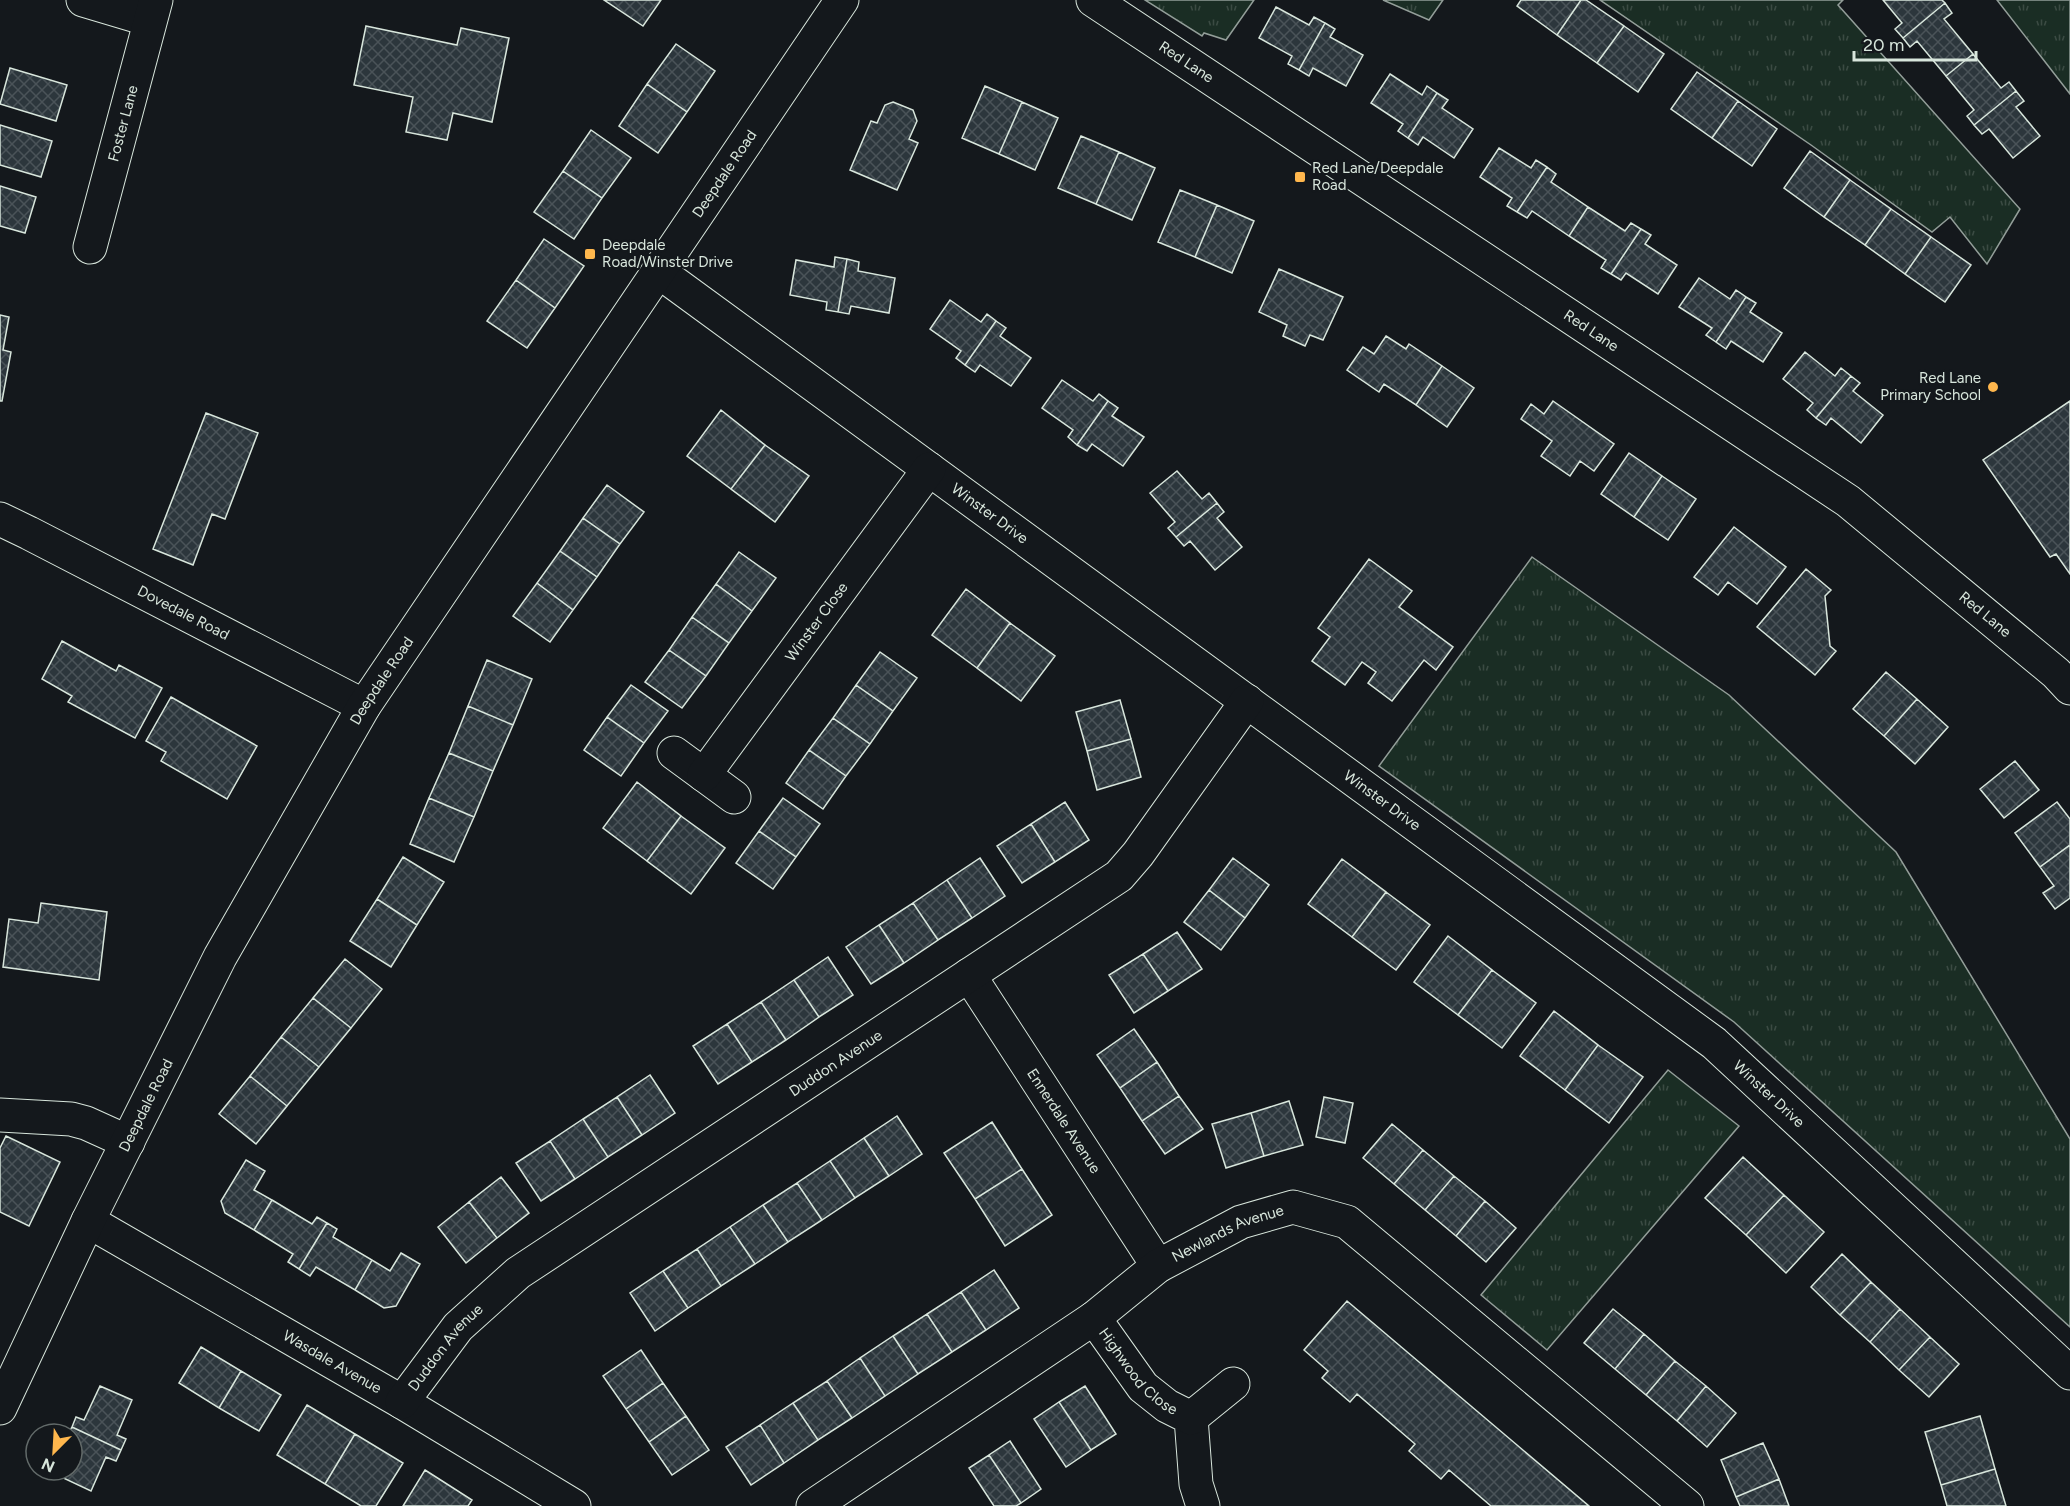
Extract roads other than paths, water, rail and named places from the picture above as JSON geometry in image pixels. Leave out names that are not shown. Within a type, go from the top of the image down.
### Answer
[{"type":"street","points":[[83,0],[153,10]]},
{"type":"street","name":"Deepdale Road","points":[[0,1408],[88,1221],[220,957],[364,706],[842,0]]},
{"type":"street","name":"Red Lane","points":[[1093,0],[1848,501],[2056,673],[2070,688]]},
{"type":"street","name":"Foster Lane","points":[[90,247],[153,10]]},
{"type":"street","name":"Winster Drive","points":[[658,271],[1714,1043],[2070,1373]]},
{"type":"street","name":"Winster Close","points":[[704,775],[929,469]]},
{"type":"street","name":"Dovedale Road","points":[[0,519],[364,706]]},
{"type":"street","name":"Duddon Avenue","points":[[402,1402],[458,1327],[518,1273],[1119,876],[1138,854],[1246,701]]},
{"type":"street","points":[[674,753],[734,797]]},
{"type":"street","name":"Ennerdale Avenue","points":[[969,975],[1158,1266]]},
{"type":"street","points":[[0,1115],[71,1119],[86,1123],[128,1142]]},
{"type":"street","name":"Newlands Avenue","points":[[813,1506],[1094,1318],[1158,1266],[1241,1222],[1293,1207],[1347,1221],[1687,1506]]},
{"type":"street","name":"Wasdale Avenue","points":[[88,1221],[402,1402],[574,1506]]},
{"type":"street","name":"Highwood Close","points":[[1094,1318],[1143,1388],[1167,1406],[1191,1418]]},
{"type":"street","name":"Highwood Close","points":[[1191,1418],[1233,1384]]},
{"type":"street","name":"Highwood Close","points":[[1191,1418],[1196,1484],[1203,1506]]},
{"type":"place","name":"Red Lane/Deepdale Road","points":[[1300,177]]},
{"type":"place","name":"Deepdale Road/Winster Drive","points":[[590,254]]},
{"type":"place","name":"Red Lane Primary School","points":[[1993,387]]}]
